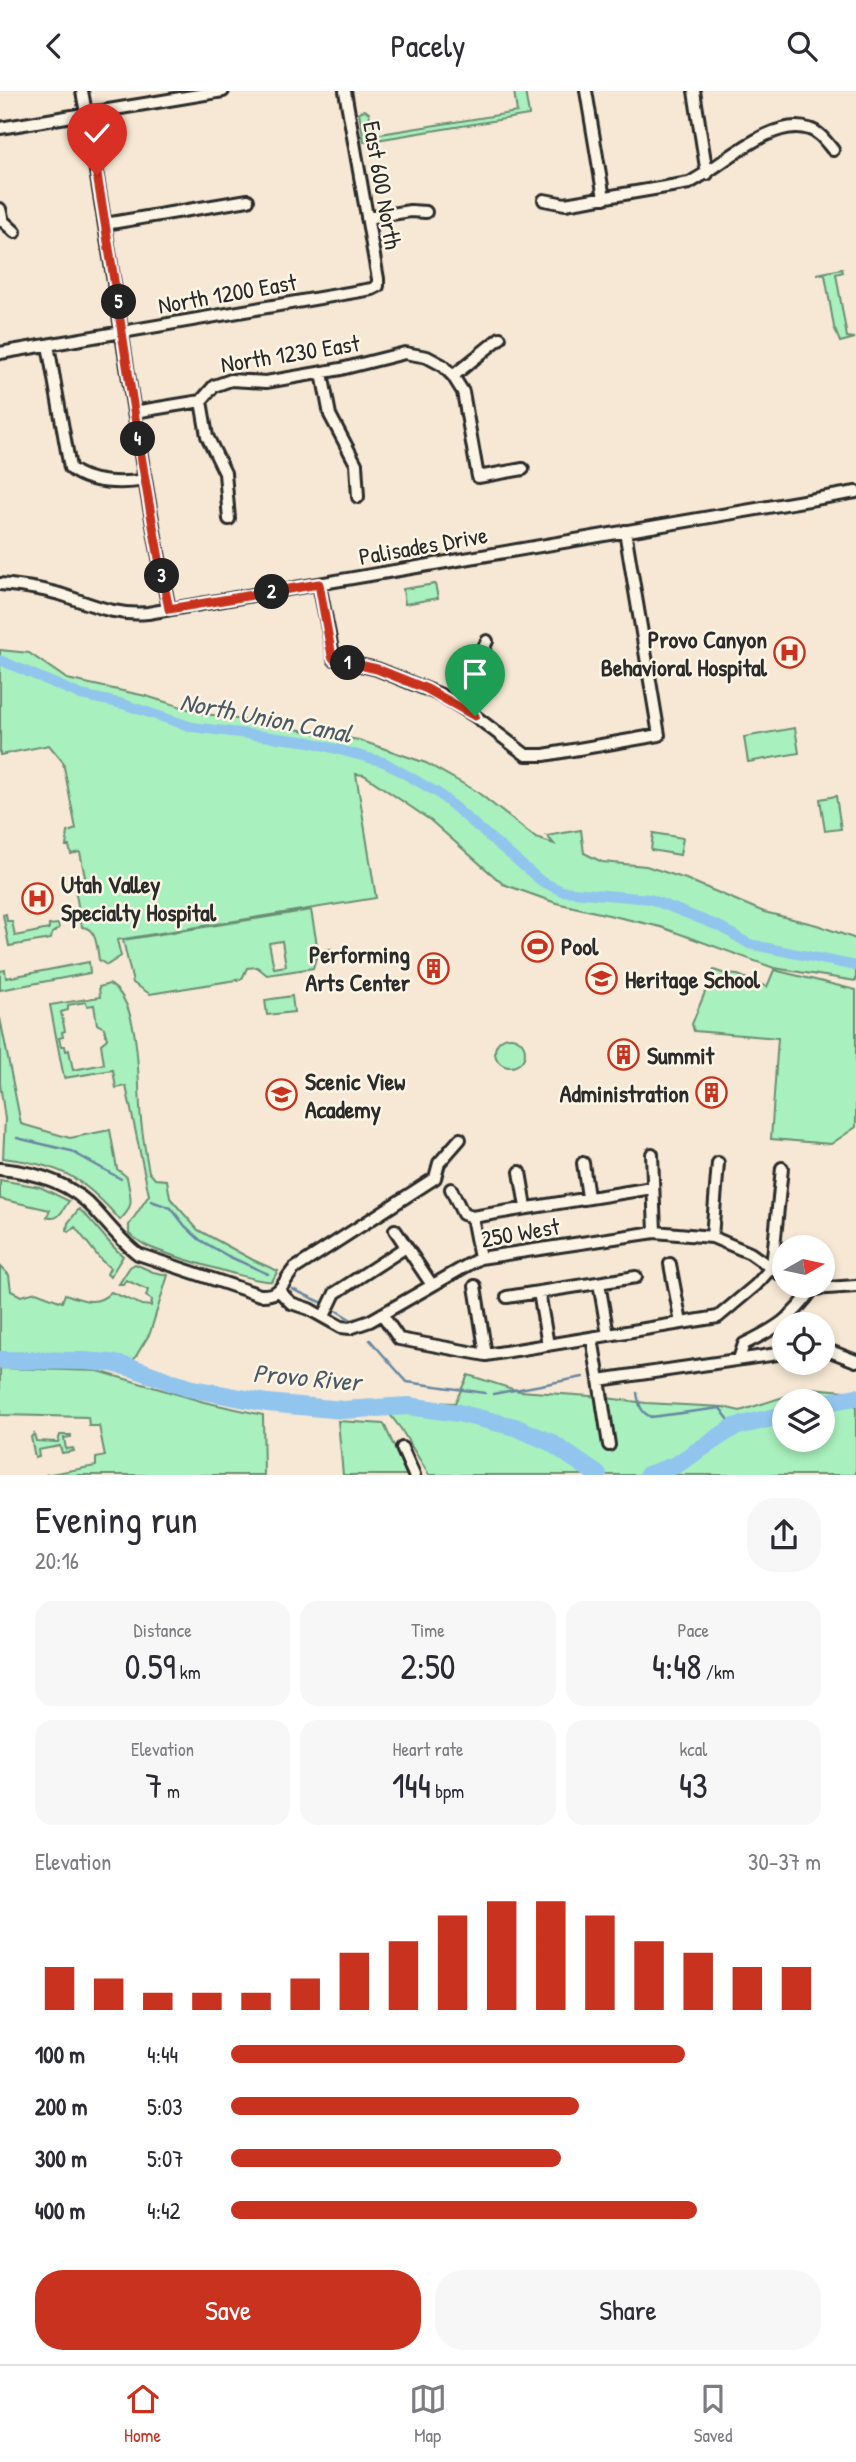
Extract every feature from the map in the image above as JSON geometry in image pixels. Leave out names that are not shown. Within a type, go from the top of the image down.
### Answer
[{"type":"street","points":[[82,91],[145,480],[169,609]]},
{"type":"street","points":[[0,128],[223,91]]},
{"type":"street","name":"East 600 North","points":[[345,91],[377,286]]},
{"type":"street","points":[[586,91],[604,198]]},
{"type":"street","points":[[694,91],[707,174]]},
{"type":"street","points":[[544,201],[565,204],[677,187],[707,174],[754,140],[768,133],[788,129],[813,130],[833,150]]},
{"type":"street","points":[[105,224],[248,200]]},
{"type":"street","points":[[0,209],[4,221],[15,232]]},
{"type":"street","points":[[367,218],[410,211],[426,212]]},
{"type":"street","name":"North 1200 East","points":[[0,353],[377,286]]},
{"type":"street","points":[[500,338],[453,376],[463,392],[478,477],[523,469]]},
{"type":"street","points":[[48,345],[70,468],[76,473],[119,484],[145,480]]},
{"type":"street","name":"North 1230 East","points":[[134,412],[201,401],[214,386],[231,380],[266,382],[322,373],[406,353],[436,361],[453,376]]},
{"type":"street","points":[[322,373],[330,415],[356,464],[358,497]]},
{"type":"street","points":[[201,401],[207,436],[225,473],[229,519]]},
{"type":"street","name":"Palisades Drive","points":[[0,584],[32,587],[117,613],[136,614],[856,492]]},
{"type":"street","points":[[319,584],[332,656],[342,662],[377,669],[427,689],[456,704],[526,755],[544,755],[659,735],[625,531]]},
{"type":"street","points":[[456,704],[487,641]]},
{"type":"street","points":[[0,1169],[40,1176],[76,1193],[94,1208],[122,1242],[138,1254],[260,1295],[275,1293],[294,1269],[435,1178],[439,1163],[460,1139]]},
{"type":"street","points":[[652,1154],[655,1232]]},
{"type":"street","points":[[583,1163],[588,1197]]},
{"type":"street","points":[[712,1237],[718,1163]]},
{"type":"street","points":[[775,1235],[782,1168]]},
{"type":"street","points":[[520,1172],[526,1207]]},
{"type":"street","points":[[451,1189],[463,1214],[472,1217],[652,1188]]},
{"type":"street","points":[[472,1217],[480,1258]]},
{"type":"street","points":[[395,1230],[432,1285]]},
{"type":"street","name":"250 West","points":[[275,1293],[341,1327],[350,1328],[370,1321],[480,1258],[655,1232],[712,1237],[750,1253],[772,1268]]},
{"type":"street","points":[[324,1316],[335,1293],[407,1247]]},
{"type":"street","points":[[670,1264],[681,1323]]},
{"type":"street","points":[[382,1314],[399,1339],[486,1355],[718,1317],[772,1268]]},
{"type":"street","points":[[507,1297],[636,1277]]},
{"type":"street","points":[[599,1283],[608,1335]]},
{"type":"street","points":[[475,1286],[486,1355]]},
{"type":"street","points":[[835,1289],[856,1286]]},
{"type":"street","points":[[539,1292],[548,1345]]},
{"type":"street","points":[[739,1359],[744,1344],[773,1330],[795,1313],[803,1299]]},
{"type":"street","points":[[592,1338],[610,1445]]},
{"type":"street","points":[[835,1353],[856,1361]]},
{"type":"street","points":[[598,1380],[772,1355]]},
{"type":"street","points":[[402,1448],[414,1475]]},
{"type":"green space","points":[[514,91],[525,91],[529,115],[364,142],[359,112],[365,110],[369,113],[374,135],[517,112]]},
{"type":"green space","points":[[842,269],[843,272],[836,274],[847,337],[855,338],[840,342],[834,327],[825,275],[817,274]]},
{"type":"green space","points":[[435,584],[438,598],[405,604],[403,589]]},
{"type":"green space","points":[[0,650],[29,653],[67,679],[146,696],[201,713],[359,740],[426,763],[476,791],[536,838],[554,844],[547,836],[581,830],[584,853],[602,862],[646,866],[686,879],[764,912],[817,925],[856,939],[856,981],[774,968],[661,927],[556,903],[503,884],[430,820],[364,775],[356,774],[376,898],[117,940],[121,956],[107,965],[99,960],[91,931],[82,927],[75,889],[87,887],[80,852],[71,854],[69,846],[66,846],[68,832],[76,829],[63,762],[49,745],[0,755]]},
{"type":"green space","points":[[795,728],[799,753],[748,762],[744,737]]},
{"type":"green space","points":[[836,796],[841,829],[825,831],[820,799]]},
{"type":"green space","points":[[653,833],[683,838],[680,855],[651,850]]},
{"type":"green space","points":[[311,910],[318,951],[330,949],[316,958],[313,968],[267,975],[257,967],[247,968],[242,979],[150,994],[133,983],[123,940]],"holes":[[[282,941],[286,966],[274,968],[269,943]]]},
{"type":"green space","points":[[6,914],[7,921],[12,921],[15,936],[49,929],[49,925],[58,924],[59,928],[52,933],[51,939],[9,946],[3,915]]},
{"type":"green space","points":[[89,962],[90,973],[0,990],[0,971],[5,970],[6,978]]},
{"type":"green space","points":[[714,970],[738,975],[767,987],[774,970],[856,990],[856,1127],[831,1144],[771,1139],[778,1038],[694,1031],[692,1024]]},
{"type":"green space","points":[[109,984],[119,992],[127,1005],[132,1022],[141,1123],[149,1172],[155,1179],[167,1180],[170,1198],[198,1230],[278,1271],[272,1281],[232,1273],[171,1255],[147,1246],[129,1234],[129,1225],[149,1195],[126,1086],[116,1088],[113,1070],[64,1078],[50,1005],[100,997],[99,987]],"holes":[[[86,1002],[87,1006],[94,1005],[97,1024],[104,1028],[107,1039],[101,1044],[104,1064],[73,1070],[69,1050],[66,1051],[65,1046],[61,1046],[59,1038],[63,1037],[62,1032],[65,1031],[61,1012],[68,1010],[68,1005]]]},
{"type":"green space","points":[[292,996],[294,1012],[267,1015],[265,1000]]},
{"type":"green space","points":[[0,1018],[21,1124],[70,1138],[110,1130],[117,1169],[127,1177],[130,1195],[128,1210],[120,1220],[94,1193],[69,1175],[40,1164],[3,1158],[5,1119],[0,1084]]},
{"type":"green space","points":[[510,1037],[521,1041],[525,1052],[521,1063],[510,1067],[499,1063],[495,1052],[499,1041]]},
{"type":"green space","points":[[0,1180],[40,1187],[69,1201],[58,1216],[47,1217],[50,1210],[0,1199]]},
{"type":"green space","points":[[79,1209],[123,1256],[110,1277],[107,1274],[110,1268],[75,1227],[69,1232],[67,1230],[68,1223]]},
{"type":"green space","points":[[135,1264],[168,1275],[150,1333],[133,1361],[84,1354],[0,1353],[0,1266],[9,1275],[11,1291],[21,1296],[36,1292],[62,1302],[65,1294],[95,1301],[111,1292],[151,1306],[152,1300],[146,1296],[148,1290],[126,1280],[119,1284]]},
{"type":"green space","points":[[0,1368],[98,1371],[204,1402],[263,1415],[264,1475],[45,1475],[96,1466],[96,1458],[105,1456],[99,1426],[89,1426],[88,1417],[0,1415]]},
{"type":"green space","points":[[468,1375],[519,1391],[723,1407],[740,1411],[772,1401],[772,1452],[835,1452],[835,1390],[856,1392],[856,1475],[429,1475],[401,1429],[379,1400],[455,1403]]},
{"type":"green space","points":[[338,1421],[384,1424],[407,1475],[343,1475]]},
{"type":"green space","points":[[34,1434],[36,1441],[58,1442],[60,1435],[71,1435],[64,1438],[66,1449],[73,1448],[74,1451],[62,1453],[60,1446],[38,1450],[39,1457],[35,1458],[31,1437]]},
{"type":"waterway","name":"North Union Canal","points":[[0,660],[81,695],[123,704],[192,727],[310,742],[384,762],[438,793],[541,881],[562,891],[650,899],[721,927],[749,944],[856,966]]},
{"type":"waterway","points":[[17,1138],[71,1151],[121,1179]]},
{"type":"waterway","points":[[151,1201],[171,1208],[200,1240],[268,1274]]},
{"type":"waterway","points":[[292,1289],[323,1303]]},
{"type":"waterway","points":[[337,1311],[355,1322]]},
{"type":"waterway","points":[[370,1340],[407,1382],[485,1393]]},
{"type":"waterway","name":"Provo River","points":[[0,1360],[111,1363],[188,1388],[267,1403],[343,1410],[408,1406],[458,1413],[515,1427],[550,1442],[598,1475]]},
{"type":"waterway","points":[[493,1394],[583,1377]]},
{"type":"waterway","points":[[637,1393],[642,1410],[651,1417],[720,1408],[734,1427]]},
{"type":"waterway","name":"Provo River","points":[[835,1401],[856,1397]]},
{"type":"waterway","name":"Provo River","points":[[648,1475],[676,1465],[734,1427],[772,1418]]},
{"type":"place","name":"Provo Canyon Behavioral Hospital","points":[[790,653]]},
{"type":"place","name":"Utah Valley Specialty Hospital","points":[[38,898]]},
{"type":"place","name":"Pool","points":[[538,946]]},
{"type":"place","name":"Performing Arts Center","points":[[433,968]]},
{"type":"place","name":"Heritage School","points":[[602,979]]},
{"type":"place","name":"Summit","points":[[624,1055]]},
{"type":"place","name":"Administration","points":[[712,1093]]},
{"type":"place","name":"Scenic View Academy","points":[[282,1095]]},
{"type":"route","points":[[97,175],[118,297],[122,343],[169,609],[319,584],[334,659],[377,669],[427,689],[475,716]]}]
